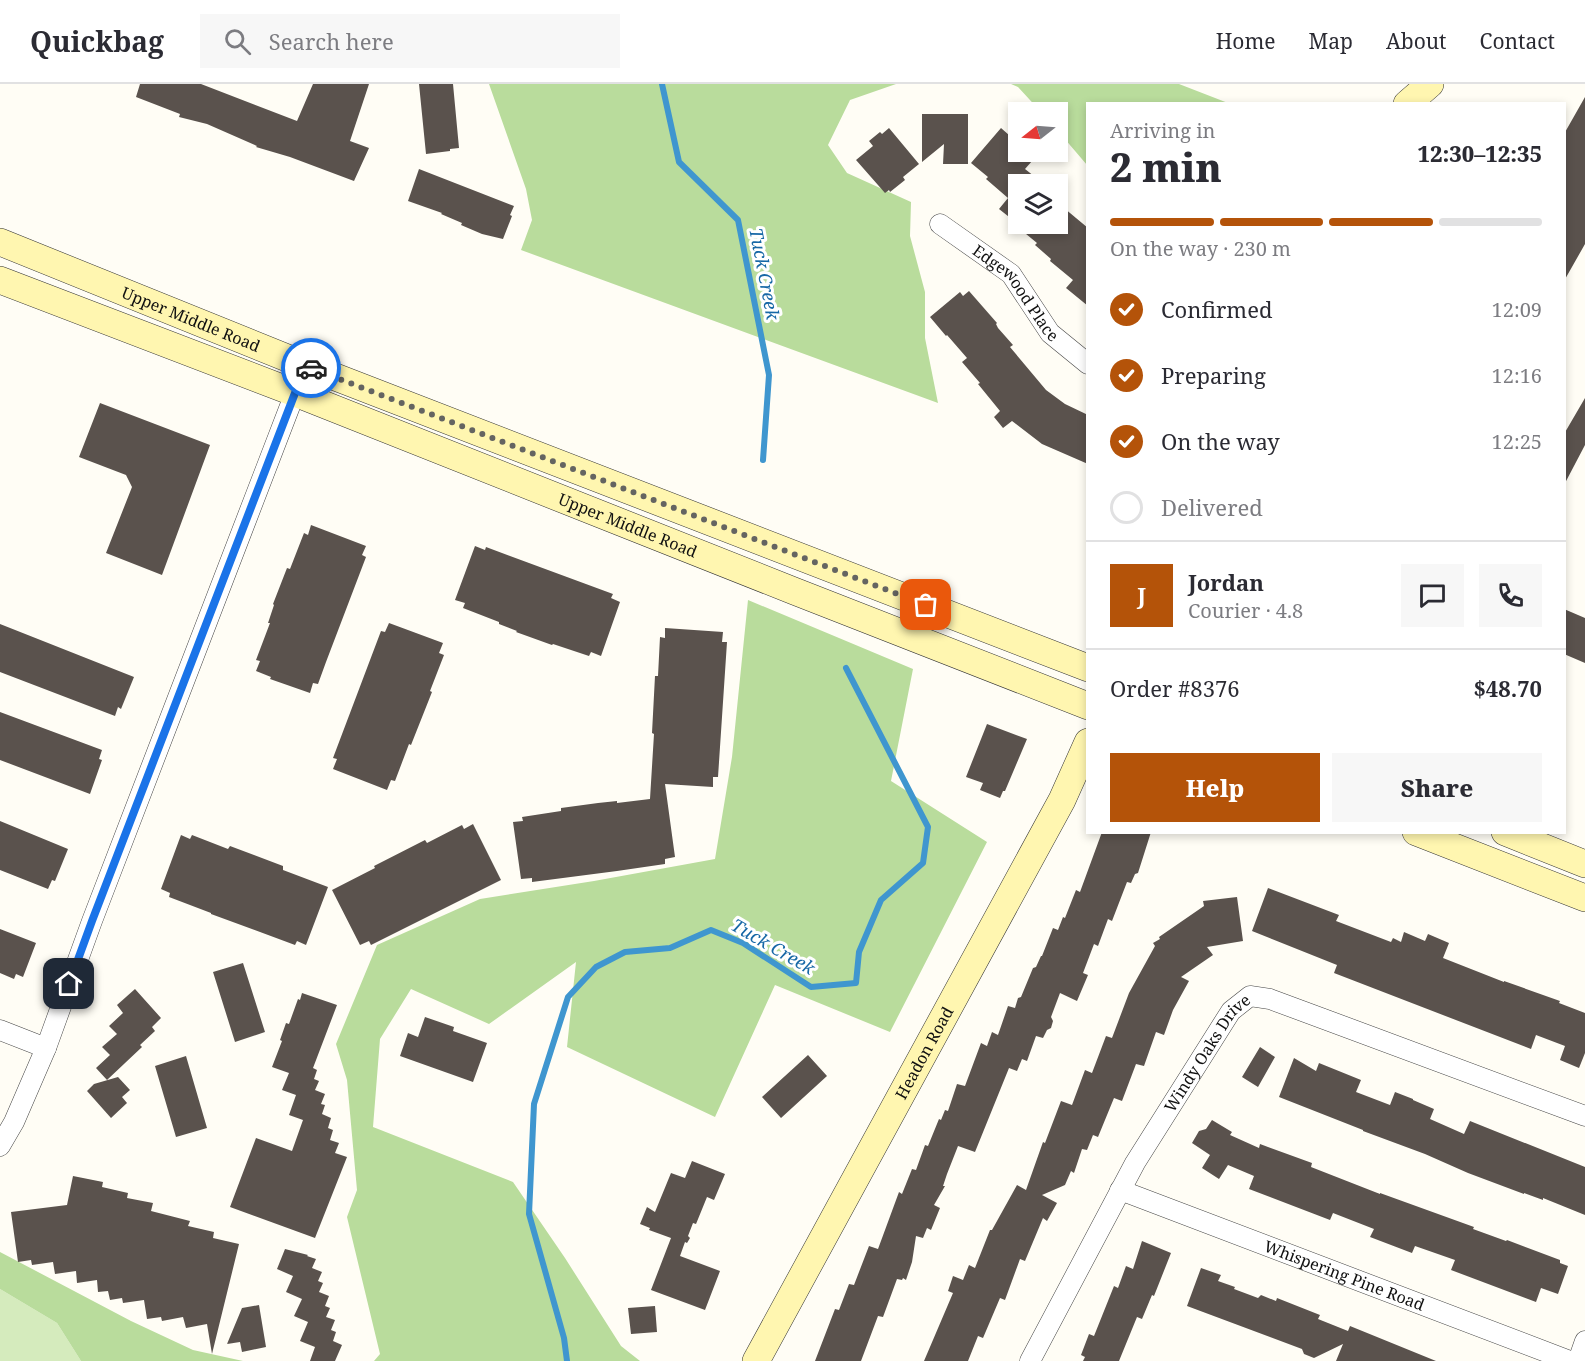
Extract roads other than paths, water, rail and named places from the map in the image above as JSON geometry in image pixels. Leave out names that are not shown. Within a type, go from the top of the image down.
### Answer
[{"type":"main road","points":[[1409,102],[1430,84]]},
{"type":"main road","name":"Upper Middle Road","points":[[0,242],[307,366],[1086,667]]},
{"type":"main road","name":"Upper Middle Road","points":[[0,280],[295,393],[1086,705]]},
{"type":"main road","name":"Headon Road","points":[[756,1361],[1062,800],[1086,746]]},
{"type":"main road","points":[[1421,834],[1585,898]]},
{"type":"main road","points":[[1510,834],[1585,864]]},
{"type":"street","name":"Edgewood Place","points":[[940,224],[1011,274],[1050,333],[1086,362]]},
{"type":"street","points":[[0,1146],[14,1122],[46,1048],[96,910],[307,366]]},
{"type":"street","name":"Windy Oaks Drive","points":[[1030,1361],[1120,1190],[1231,1011],[1250,996],[1270,999],[1585,1116]]},
{"type":"street","points":[[0,1030],[46,1048]]},
{"type":"street","name":"Whispering Pine Road","points":[[1120,1190],[1570,1361]]},
{"type":"street","points":[[1578,1361],[1585,1341]]},
{"type":"waterway","name":"Tuck Creek","points":[[662,84],[679,162],[738,220],[769,375],[763,460]]},
{"type":"waterway","name":"Tuck Creek","points":[[567,1361],[564,1338],[529,1214],[534,1104],[568,997],[596,967],[625,952],[670,948],[711,930],[743,943],[811,987],[856,983],[859,952],[881,900],[923,863],[928,827],[846,668]]}]
